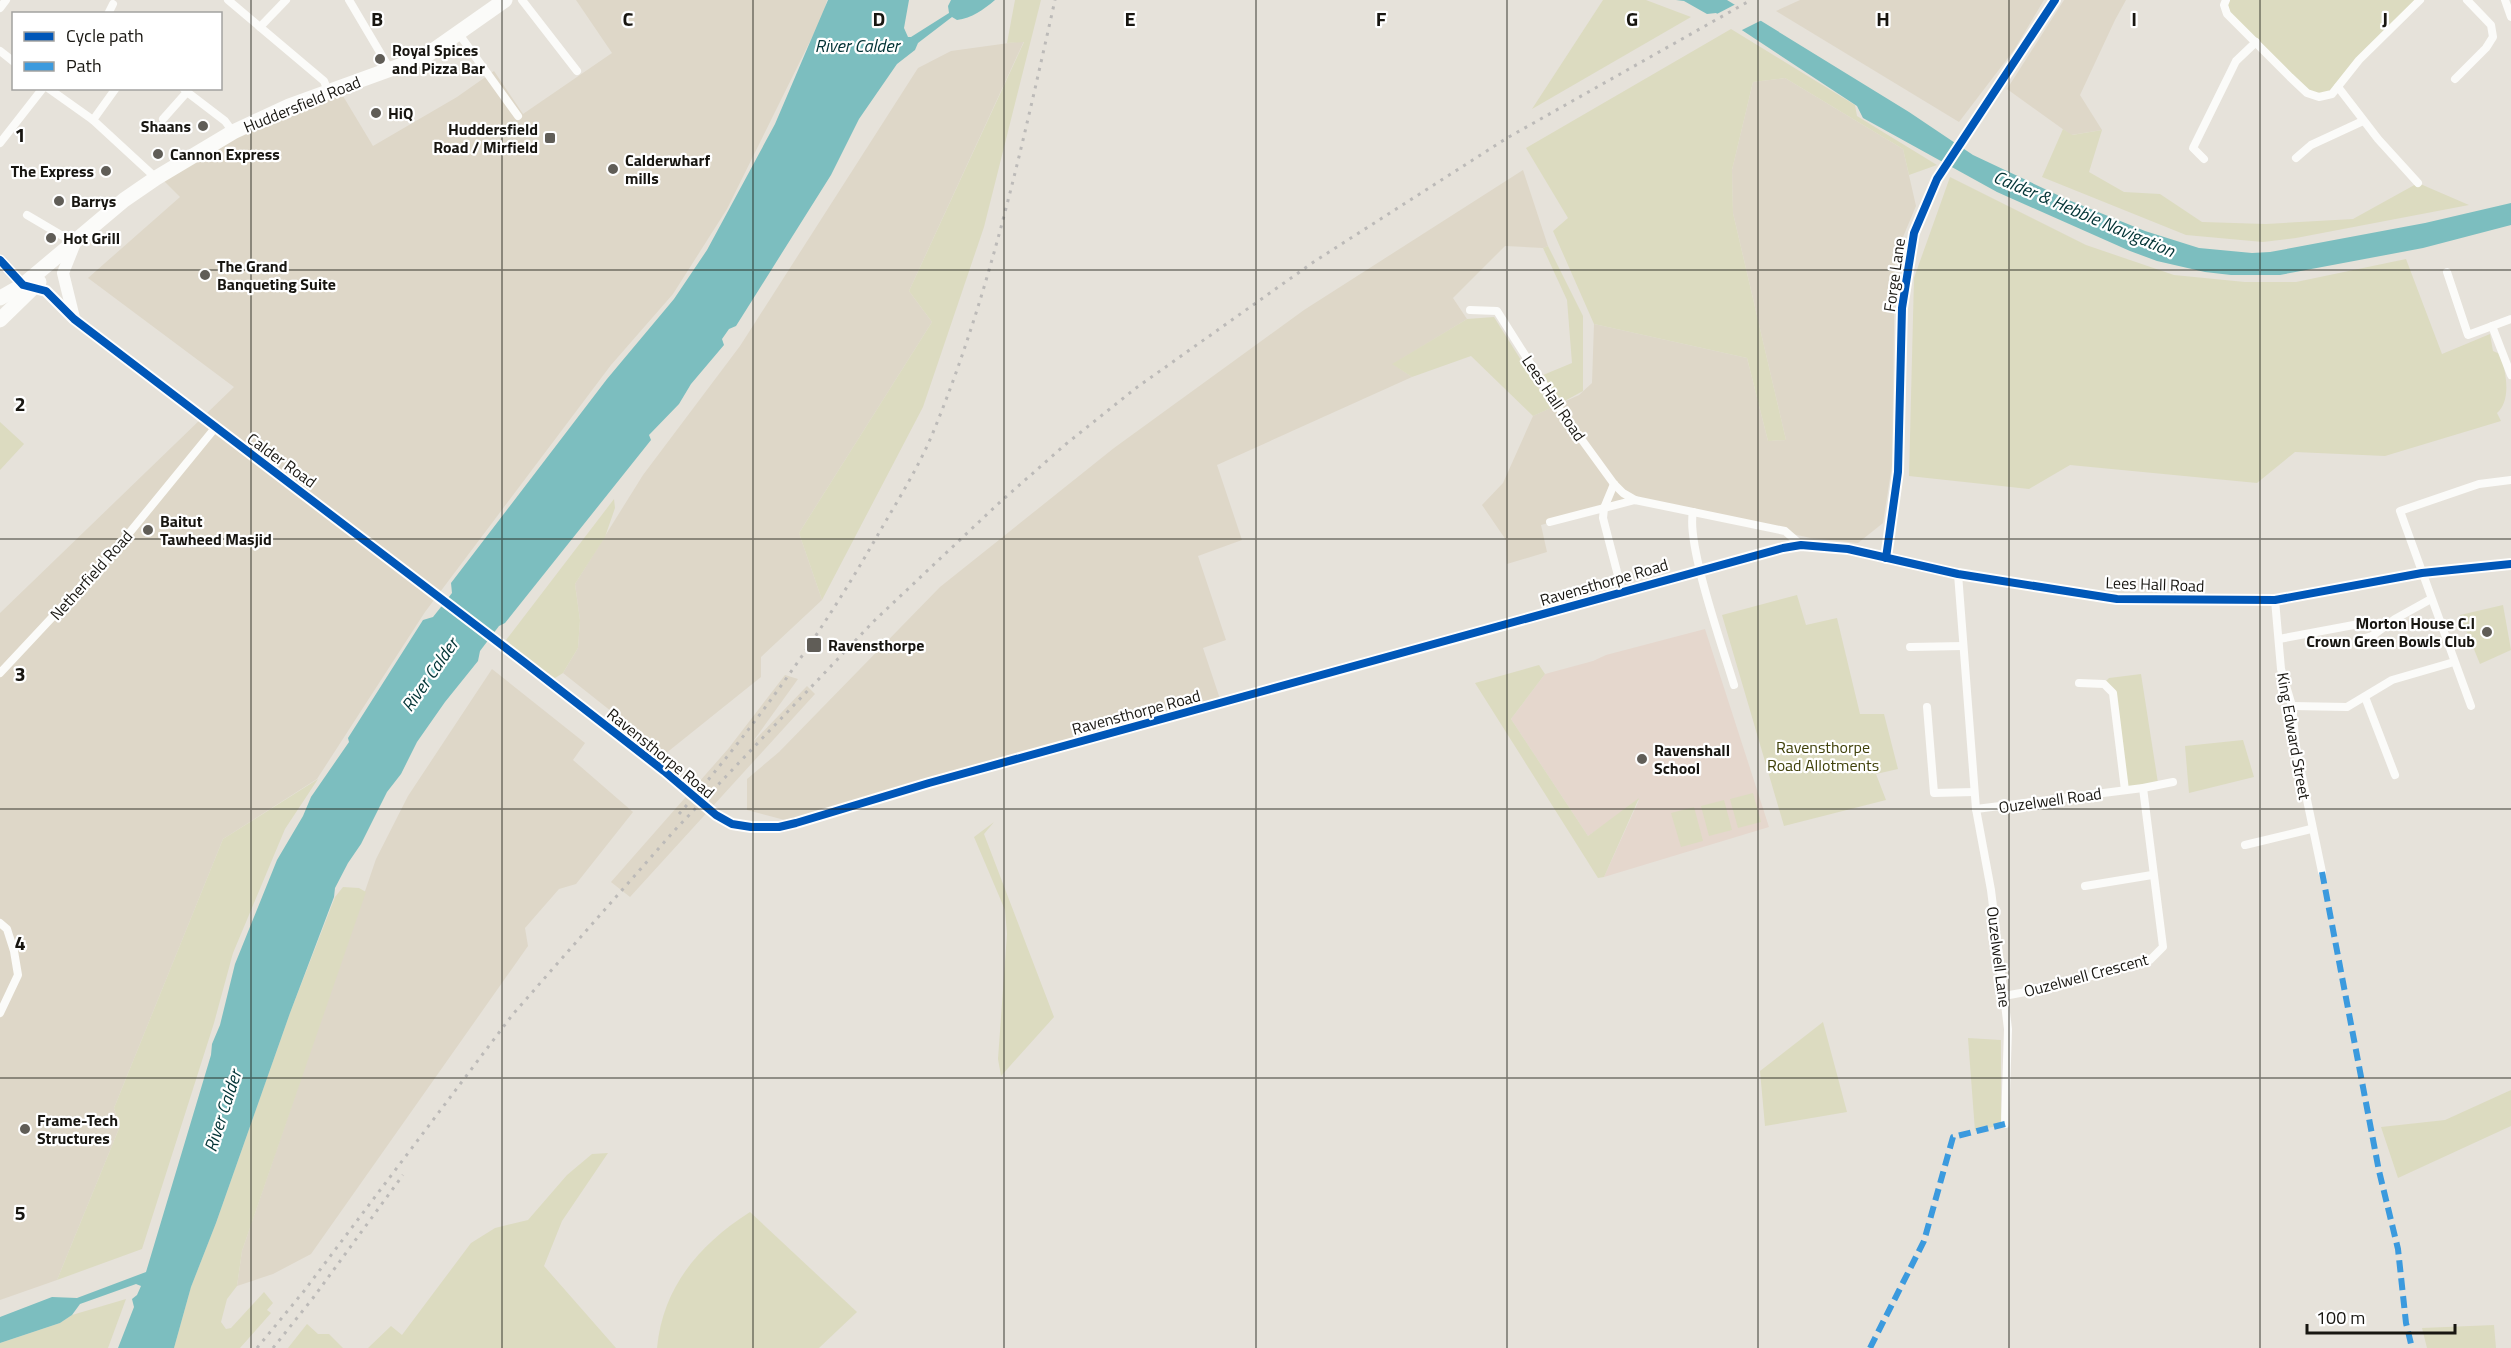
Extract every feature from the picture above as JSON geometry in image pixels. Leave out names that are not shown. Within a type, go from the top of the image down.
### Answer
[{"type":"highway","name":"Huddersfield Road","points":[[0,320],[28,286],[74,243],[124,200],[156,178],[258,119],[424,57],[505,0]]},
{"type":"highway","name":"Huddersfield Road","points":[[0,298],[28,286]]},
{"type":"street","points":[[0,8],[6,0]]},
{"type":"street","points":[[228,0],[324,81],[328,91]]},
{"type":"street","points":[[260,27],[286,0]]},
{"type":"street","points":[[349,0],[391,71]]},
{"type":"street","points":[[522,0],[577,70]]},
{"type":"street","name":"Forge Lane","points":[[1886,558],[1898,471],[1902,308],[1914,233],[1924,205],[1943,171],[2055,0]]},
{"type":"street","points":[[2226,0],[2224,5],[2227,14],[2307,93],[2319,97],[2332,94],[2353,66],[2420,0]]},
{"type":"street","points":[[2455,79],[2486,48],[2493,37],[2491,25],[2467,0]]},
{"type":"street","points":[[2505,0],[2511,17]]},
{"type":"street","points":[[109,12],[113,4]]},
{"type":"street","points":[[459,34],[518,117]]},
{"type":"street","points":[[2204,159],[2193,148],[2236,61],[2256,42]]},
{"type":"street","points":[[0,51],[12,60]]},
{"type":"street","points":[[2338,87],[2351,101],[2363,121],[2418,183]]},
{"type":"street","points":[[0,143],[47,90]]},
{"type":"street","points":[[49,90],[93,120],[156,178]]},
{"type":"street","points":[[93,120],[115,90]]},
{"type":"street","points":[[163,120],[185,90],[225,121],[233,132]]},
{"type":"street","points":[[2296,158],[2311,145],[2363,121]]},
{"type":"street","points":[[27,215],[74,243],[63,273],[74,319]]},
{"type":"street","points":[[0,260],[28,286]]},
{"type":"street","points":[[2447,272],[2468,335],[2511,319]]},
{"type":"street","name":"Calder Road","points":[[28,286],[46,291],[74,319],[524,662]]},
{"type":"street","name":"Lees Hall Road","points":[[1470,310],[1497,312],[1558,407],[1623,493],[1635,500],[1785,531],[1801,545],[1848,549],[1958,574],[2117,598],[2275,600],[2422,573],[2511,564]]},
{"type":"street","points":[[2492,326],[2511,375]]},
{"type":"street","name":"Netherfield Road","points":[[0,673],[117,548],[215,428]]},
{"type":"street","points":[[2471,706],[2400,511],[2479,484],[2511,480]]},
{"type":"street","points":[[1614,484],[1604,508],[1603,518],[1622,591]]},
{"type":"street","name":"Lees Hall Road","points":[[1550,522],[1635,500]]},
{"type":"street","points":[[1693,512],[1690,524],[1700,568],[1734,685]]},
{"type":"street","name":"Ravensthorpe Road","points":[[524,662],[716,815],[732,824],[765,828],[779,827],[1700,568],[1801,545]]},
{"type":"street","name":"Ouzelwell Lane","points":[[1958,574],[1974,792],[1991,890],[2008,1029],[2005,1124]]},
{"type":"street","points":[[2358,640],[2372,636],[2395,619],[2431,599]]},
{"type":"street","name":"King Edward Street","points":[[2275,600],[2282,669],[2292,706],[2295,747],[2322,872]]},
{"type":"street","points":[[2279,639],[2359,624]]},
{"type":"street","points":[[1910,647],[1964,646]]},
{"type":"street","points":[[2292,706],[2347,707],[2392,680],[2454,662]]},
{"type":"street","name":"Ouzelwell Road","points":[[2079,683],[2104,684],[2113,693],[2125,790]]},
{"type":"street","points":[[2365,697],[2395,775]]},
{"type":"street","points":[[1927,707],[1934,793],[1974,792]]},
{"type":"street","name":"Ouzelwell Road","points":[[1976,810],[2173,782]]},
{"type":"street","name":"Ouzelwell Crescent","points":[[2004,996],[2048,988],[2151,960],[2163,946],[2152,875],[2143,788]]},
{"type":"street","points":[[2245,844],[2311,829]]},
{"type":"street","points":[[2085,886],[2152,875]]},
{"type":"street","points":[[0,923],[7,929],[18,975],[0,1013]]},
{"type":"shaded area","points":[[576,0],[827,0],[823,15],[727,209],[673,294],[611,365],[425,612],[317,779],[223,839],[114,1108],[120,1126],[57,1280],[0,1300],[0,613],[234,387],[88,278],[180,197],[161,178],[234,135],[340,91],[373,146],[457,97],[494,71],[523,114],[612,53]]},
{"type":"shaded area","points":[[1800,0],[2044,0],[2014,50],[1959,122],[1776,11]]},
{"type":"shaded area","points":[[2064,0],[2126,0],[2080,95],[2102,130],[2071,135],[2007,89]]},
{"type":"shaded area","points":[[1024,41],[909,291],[932,322],[799,533],[822,600],[761,657],[761,677],[665,754],[563,673],[578,648],[580,620],[575,584],[643,475],[740,346],[918,68],[951,51]]},
{"type":"shaded area","points":[[1785,78],[1903,149],[1916,206],[1895,256],[1892,465],[1883,523],[1858,543],[1811,538],[1635,500],[1541,525],[1547,552],[1507,564],[1506,540],[1482,505],[1503,483],[1533,416],[1579,395],[1592,383],[1594,324],[1747,358],[1768,441],[1786,440],[1733,213],[1732,170],[1753,82]]},
{"type":"shaded area","points":[[1523,170],[1548,246],[1543,248],[1505,246],[1453,298],[1467,319],[1393,364],[1412,377],[1217,465],[1242,540],[1198,556],[1226,640],[1203,648],[1221,702],[796,823],[747,810],[747,779],[779,752],[940,587],[1114,448],[1304,310]]},
{"type":"shaded area","name":"Ravenshall School","points":[[1705,629],[1769,827],[1604,877],[1639,800],[1588,836],[1511,719],[1545,674]]},
{"type":"shaded area","points":[[492,669],[585,743],[573,760],[633,812],[576,884],[559,889],[525,928],[528,946],[311,1254],[273,1274],[237,1286],[242,1251],[376,859],[408,796]]},
{"type":"shaded area","points":[[785,675],[798,679],[752,743],[807,686],[815,694],[630,897],[611,882],[728,749]]},
{"type":"green space","points":[[1015,0],[1041,0],[984,227],[923,407],[822,600],[799,533],[932,322],[909,291],[1024,42],[1007,43]]},
{"type":"green space","points":[[1603,0],[1646,0],[1691,17],[1532,109]]},
{"type":"green space","points":[[2226,0],[2420,0],[2332,94],[2307,93],[2227,14]]},
{"type":"green space","points":[[1731,29],[1855,105],[1857,116],[1937,165],[1909,175],[1903,149],[1785,78],[1753,82],[1732,170],[1733,213],[1786,440],[1768,441],[1747,358],[1594,324],[1553,231],[1568,218],[1526,148]]},
{"type":"green space","points":[[2063,129],[2072,135],[2102,130],[2089,172],[2124,192],[2160,194],[2202,222],[2266,224],[2353,219],[2418,183],[2469,205],[2296,238],[2263,242],[2186,235],[2042,177]]},
{"type":"green space","points":[[1950,177],[2086,245],[2174,275],[2245,282],[2296,282],[2406,259],[2442,354],[2490,334],[2493,351],[2500,354],[2506,378],[2504,402],[2497,413],[2501,421],[2385,456],[2295,452],[2257,483],[2070,465],[2029,489],[1909,476],[1914,278]]},
{"type":"green space","points":[[1548,246],[1583,316],[1583,391],[1561,403],[1543,375],[1572,363],[1567,300],[1543,248]]},
{"type":"green space","points":[[1494,317],[1551,408],[1533,416],[1471,356],[1412,377],[1392,364],[1467,319]]},
{"type":"green space","points":[[0,422],[24,444],[0,470]]},
{"type":"green space","points":[[614,499],[615,508],[605,537],[575,584],[580,620],[578,648],[563,673],[555,678],[527,659],[506,640]]},
{"type":"green space","name":"Ravensthorpe Road Allotments","points":[[1797,595],[1806,625],[1837,618],[1860,714],[1884,714],[1898,769],[1876,774],[1886,800],[1784,826],[1722,615]]},
{"type":"green space","name":"Morton House C.I Crown Green Bowls Club","points":[[2503,605],[2511,650],[2480,664],[2460,615]]},
{"type":"green space","points":[[1539,665],[1545,674],[1511,719],[1588,836],[1639,798],[1604,877],[1598,878],[1475,683]]},
{"type":"green space","points":[[2141,674],[2158,783],[2126,788],[2115,692],[2105,682],[2109,678]]},
{"type":"green space","points":[[2243,740],[2254,777],[2189,793],[2185,746]]},
{"type":"green space","points":[[318,779],[285,829],[233,953],[214,1023],[142,1249],[57,1280],[120,1126],[114,1108],[223,839]]},
{"type":"green space","points":[[1753,793],[1761,822],[1738,828],[1730,799]]},
{"type":"green space","points":[[1724,800],[1732,830],[1709,836],[1701,806]]},
{"type":"green space","points":[[1694,807],[1703,841],[1681,847],[1671,813]]},
{"type":"green space","points":[[994,822],[984,834],[1054,1017],[1001,1076],[998,1059],[1007,934],[1005,910],[974,837]]},
{"type":"green space","points":[[343,887],[359,888],[366,892],[242,1251],[237,1286],[227,1299],[221,1322],[226,1329],[231,1328],[264,1292],[273,1303],[267,1310],[271,1313],[240,1348],[174,1348],[191,1287],[290,1013],[335,897]]},
{"type":"green space","points":[[1823,1022],[1847,1112],[1765,1126],[1760,1071]]},
{"type":"green space","points":[[1968,1038],[2001,1040],[2001,1125],[1975,1131]]},
{"type":"green space","points":[[2511,1090],[2511,1126],[2398,1178],[2381,1127],[2445,1120]]},
{"type":"green space","points":[[608,1153],[562,1221],[544,1266],[616,1348],[368,1348],[391,1326],[402,1335],[471,1243],[495,1228],[528,1220],[567,1175],[592,1154]]},
{"type":"green space","points":[[750,1212],[857,1312],[819,1348],[657,1348],[667,1305],[687,1269],[715,1238]]},
{"type":"green space","points":[[126,1299],[108,1348],[0,1348],[0,1343],[60,1323],[72,1315]]},
{"type":"green space","points":[[307,1324],[318,1334],[329,1334],[343,1348],[288,1348]]},
{"type":"green space","points":[[2494,1325],[2496,1348],[2427,1348],[2422,1328]]},
{"type":"water","name":"River Calder","points":[[828,0],[909,0],[904,28],[908,37],[911,37],[949,13],[948,6],[951,0],[995,0],[968,17],[957,20],[952,17],[918,43],[915,50],[897,64],[859,119],[831,175],[736,326],[729,329],[722,339],[724,345],[691,384],[679,404],[649,435],[651,440],[505,623],[499,626],[480,651],[478,661],[417,742],[335,888],[334,897],[191,1287],[174,1348],[118,1348],[134,1307],[132,1299],[137,1295],[141,1286],[136,1284],[80,1304],[72,1315],[60,1323],[0,1343],[0,1317],[52,1297],[77,1298],[146,1272],[211,1055],[212,1044],[220,1025],[235,964],[277,860],[303,816],[311,797],[349,742],[348,738],[423,620],[433,617],[452,593],[451,583],[607,379],[674,299],[707,250],[775,124]]},
{"type":"water","name":"Calder & Hebble Navigation","points":[[1676,0],[1727,0],[1909,112],[1973,155],[2066,199],[2145,231],[2199,248],[2252,253],[2270,252],[2425,223],[2511,203],[2511,225],[2423,248],[2280,275],[2231,275],[2205,272],[2157,261],[1997,192],[1863,118],[1857,106],[1716,13],[1707,14],[1684,1]]},
{"type":"pier","points":[[1738,3],[1764,19],[1738,32],[1715,16],[1711,17]]},
{"type":"railway","points":[[679,814],[735,747],[812,642],[858,569],[907,484],[932,435],[953,382],[988,275],[1017,165],[1055,0]]},
{"type":"railway","points":[[257,1348],[304,1291],[513,1014],[674,831],[874,621],[999,503],[1066,444],[1136,388],[1315,261],[1507,138],[1751,0]]},
{"type":"railway","points":[[273,1348],[313,1298],[403,1175]]},
{"type":"marked path","points":[[2322,872],[2379,1171],[2398,1249],[2406,1323],[2412,1348]]},
{"type":"marked path","points":[[1870,1348],[1924,1241],[1953,1137],[2005,1124]]},
{"type":"cycle path","points":[[1886,558],[1898,472],[1902,308],[1914,233],[1937,179],[2055,0]]},
{"type":"cycle path","points":[[0,260],[23,285],[46,291],[74,319],[524,662],[664,771],[716,815],[732,824],[751,827],[779,827],[796,823],[929,783],[1783,548],[1801,545],[1848,549],[1958,574],[2117,599],[2275,600],[2422,573],[2511,564]]},
{"type":"place","name":"Royal Spices and Pizza Bar","points":[[380,59]]},
{"type":"place","name":"HiQ","points":[[376,113]]},
{"type":"place","name":"Shaans","points":[[203,126]]},
{"type":"place","name":"Huddersfield Road / Mirfield","points":[[550,138]]},
{"type":"place","name":"Cannon Express","points":[[158,154]]},
{"type":"place","name":"Calderwharf mills","points":[[613,169]]},
{"type":"place","name":"The Express","points":[[106,171]]},
{"type":"place","name":"Barrys","points":[[59,201]]},
{"type":"place","name":"Hot Grill","points":[[51,238]]},
{"type":"place","name":"The Grand Banqueting Suite","points":[[205,275]]},
{"type":"place","name":"Baitut Tawheed Masjid","points":[[148,530]]},
{"type":"place","name":"Morton House C.I Crown Green Bowls Club","points":[[2487,632]]},
{"type":"place","name":"Ravensthorpe","points":[[814,645]]},
{"type":"place","name":"Ravenshall School","points":[[1642,759]]},
{"type":"place","name":"Frame-Tech Structures","points":[[25,1129]]}]
